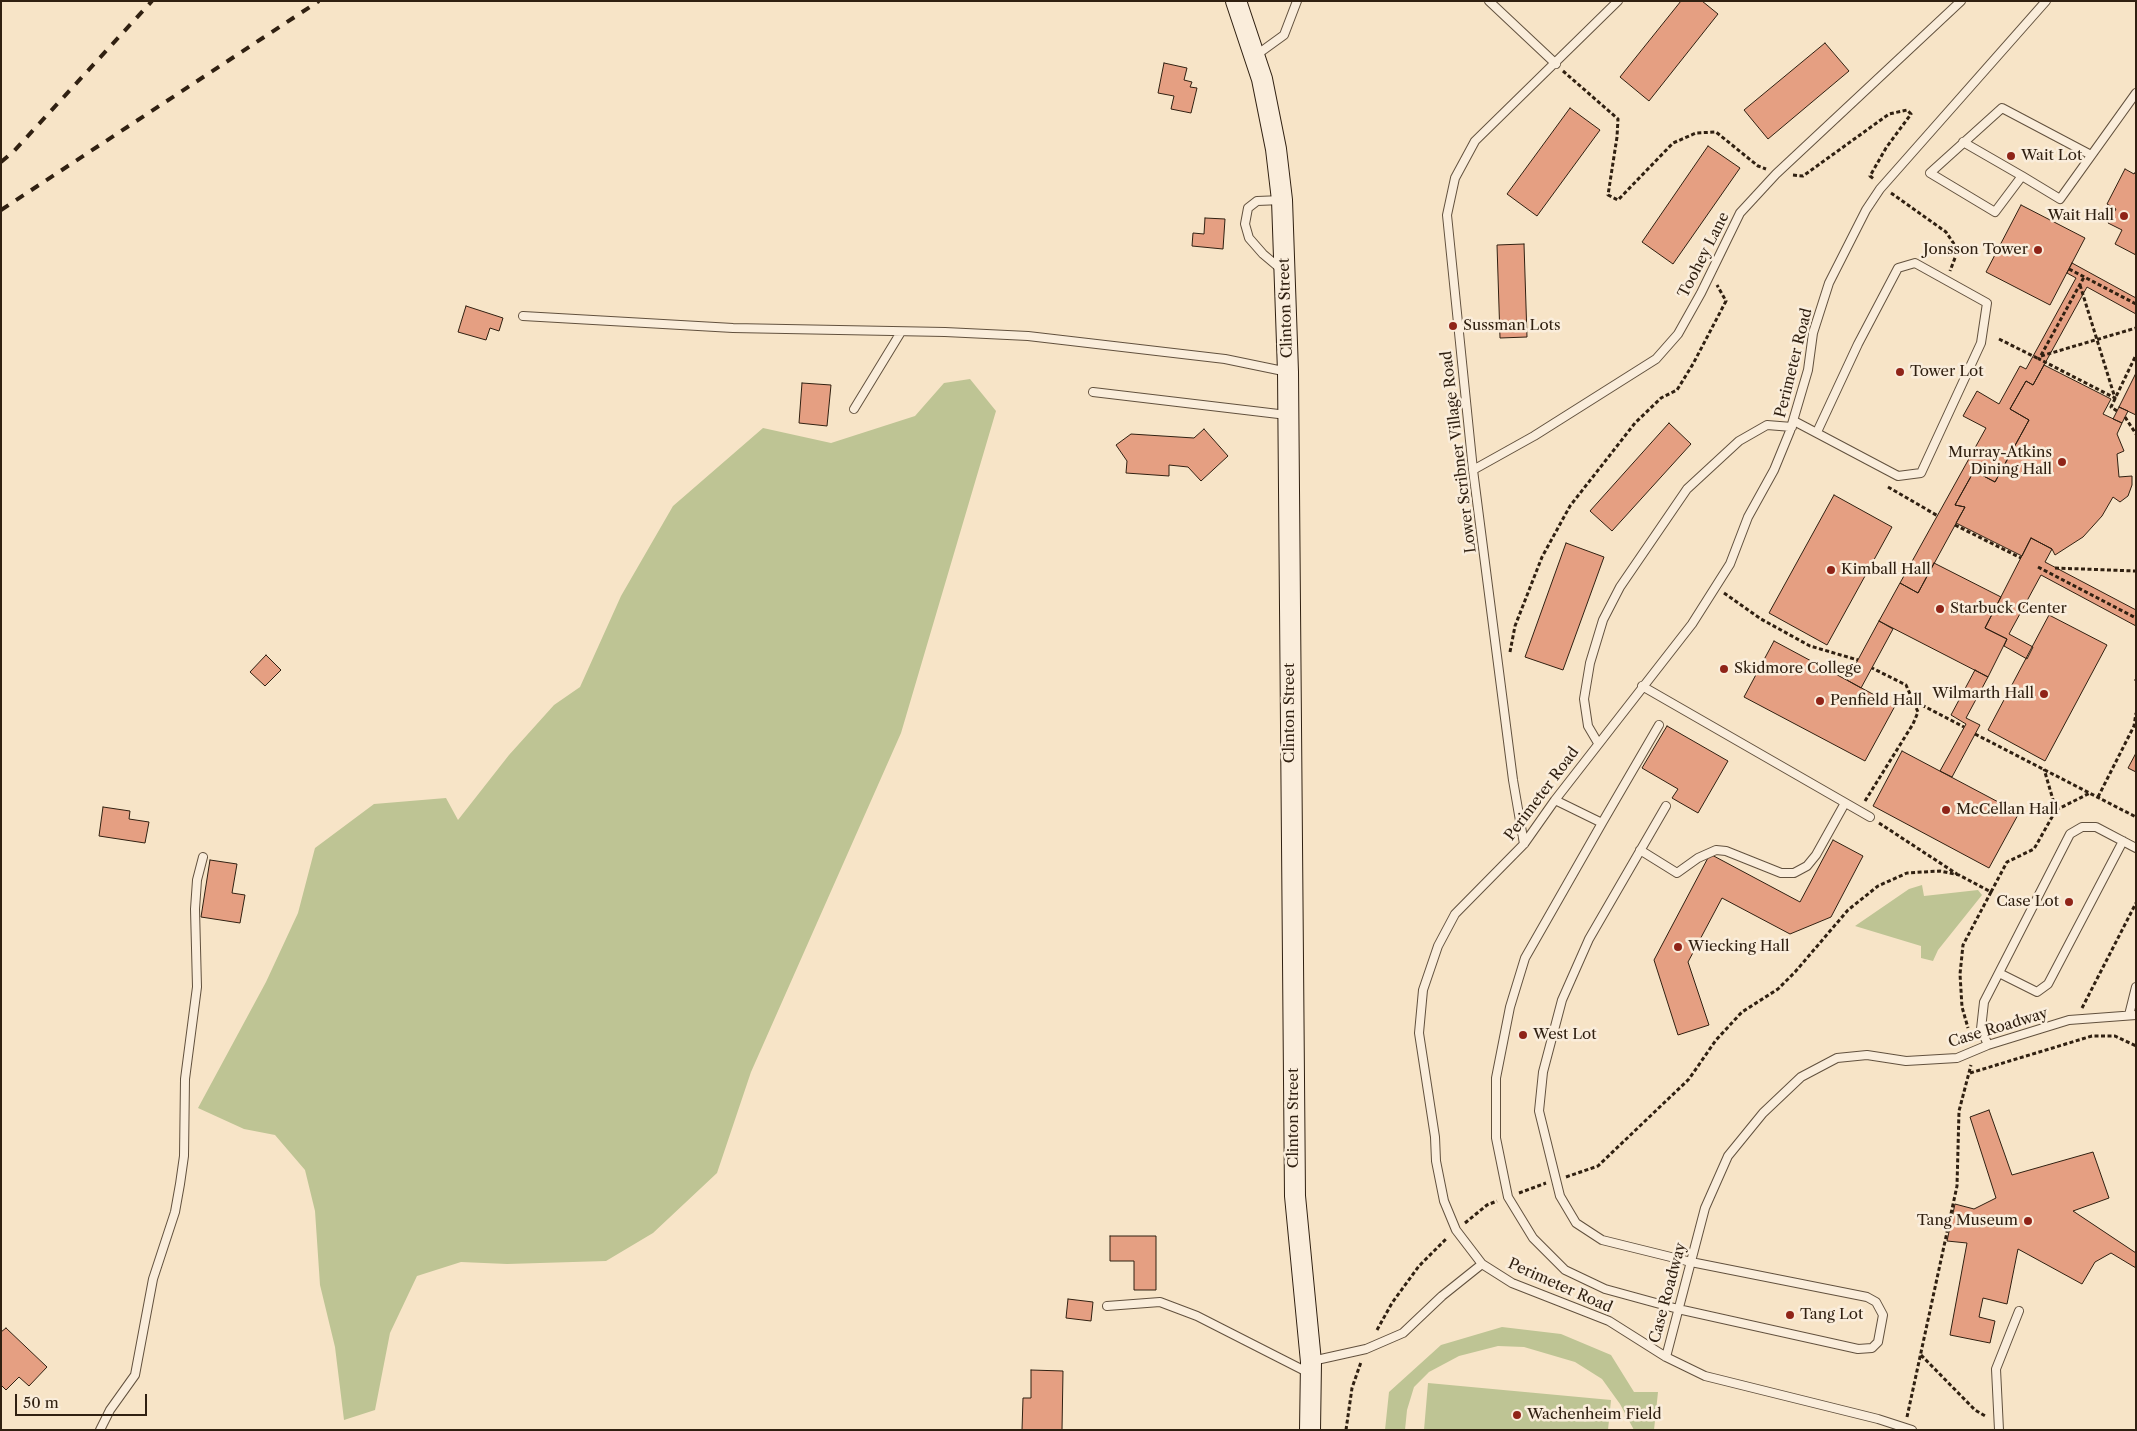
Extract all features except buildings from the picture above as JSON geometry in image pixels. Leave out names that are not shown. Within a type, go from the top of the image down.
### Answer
[{"type":"street","name":"Clinton Street","points":[[1236,1],[1255,56],[1276,148],[1282,200],[1288,372],[1294,1196],[1311,1368],[1310,1430]]},
{"type":"lane","points":[[1255,56],[1284,35],[1297,1]]},
{"type":"lane","points":[[1489,1],[1556,64]]},
{"type":"lane","name":"Lower Scribner Village Road","points":[[1524,844],[1513,780],[1473,470],[1447,215],[1456,178],[1475,141],[1556,64],[1618,1]]},
{"type":"lane","name":"Toohey Lane","points":[[1473,470],[1534,436],[1656,359],[1678,334],[1711,274],[1740,213],[1776,174],[1960,1]]},
{"type":"lane","name":"Perimeter Road","points":[[1908,1429],[1705,1376],[1666,1357],[1608,1321],[1512,1283],[1482,1264],[1456,1230],[1444,1201],[1436,1160],[1435,1137],[1419,1033],[1424,990],[1438,946],[1455,914],[1524,844],[1598,743],[1692,624],[1730,564],[1748,517],[1774,470],[1793,424],[1808,370],[1814,333],[1830,284],[1866,210],[1882,187],[2046,1]]},
{"type":"lane","points":[[1963,142],[2060,199],[2136,94]]},
{"type":"lane","points":[[2022,176],[1995,212],[1930,173],[2002,108],[2091,155]]},
{"type":"lane","points":[[1282,200],[1257,201],[1248,208],[1245,224],[1249,238],[1263,254],[1285,273]]},
{"type":"lane","points":[[1598,743],[1588,726],[1584,699],[1590,663],[1603,620],[1620,587],[1656,532],[1694,483],[1746,437],[1767,426],[1793,424],[1817,432],[1898,476],[1921,473],[1982,342],[1987,304],[1915,263],[1898,268],[1858,344],[1817,432]]},
{"type":"lane","points":[[523,316],[733,328],[1038,337],[1224,359],[1288,372]]},
{"type":"lane","points":[[854,409],[901,332]]},
{"type":"lane","points":[[1093,392],[1288,415]]},
{"type":"lane","points":[[1642,686],[1870,817]]},
{"type":"lane","points":[[1659,725],[1525,958],[1510,1007],[1496,1078],[1496,1138],[1508,1197],[1533,1238],[1565,1270],[1605,1289],[1678,1309],[1858,1349],[1872,1348],[1878,1342],[1883,1315],[1881,1308],[1876,1302],[1867,1297],[1691,1262],[1602,1240],[1576,1223],[1560,1196],[1539,1111],[1543,1072],[1562,1000],[1585,948],[1666,806]]},
{"type":"lane","points":[[1555,800],[1602,823]]},
{"type":"lane","points":[[1640,850],[1677,873],[1698,858],[1716,850],[1726,851],[1781,873],[1794,873],[1807,866],[1816,855],[1845,803]]},
{"type":"lane","points":[[1988,1045],[1982,1029],[1981,1017],[1984,1002],[2070,834],[2082,827],[2096,827],[2136,848]]},
{"type":"lane","points":[[1999,973],[2037,992],[2048,984],[2123,841]]},
{"type":"lane","points":[[100,1430],[110,1410],[135,1375],[152,1279],[175,1212],[184,1156],[185,1079],[197,987],[195,909],[197,880],[203,857]]},
{"type":"lane","points":[[2132,1015],[2136,987]]},
{"type":"lane","name":"Case Roadway","points":[[1666,1357],[1705,1208],[1728,1156],[1763,1113],[1801,1076],[1837,1058],[1867,1055],[1914,1060],[1957,1058],[1988,1045],[2069,1020],[2132,1015]]},
{"type":"lane","points":[[1107,1306],[1160,1302],[1197,1316],[1311,1368],[1366,1349],[1402,1333],[1442,1296],[1482,1264]]},
{"type":"lane","points":[[1999,1427],[1996,1369],[2019,1312]]},
{"type":"path","points":[[1556,64],[1618,119],[1608,195],[1618,200],[1673,143],[1696,134],[1716,132],[1758,166],[1776,174],[1804,176],[1889,114],[1907,110],[1911,114],[1886,148],[1870,176],[1882,187],[1946,232],[1958,250],[1946,280]]},
{"type":"path","points":[[2069,269],[2136,304]]},
{"type":"path","points":[[1502,687],[1515,626],[1542,558],[1570,506],[1590,483],[1635,423],[1661,398],[1677,390],[1726,301],[1711,274]]},
{"type":"path","points":[[2040,358],[2084,277]]},
{"type":"path","points":[[2080,285],[2115,398]]},
{"type":"path","points":[[2040,358],[2136,328]]},
{"type":"path","points":[[1999,339],[2040,358],[2115,398]]},
{"type":"path","points":[[2117,411],[2110,407],[2136,355]]},
{"type":"path","points":[[2125,416],[2136,434]]},
{"type":"path","points":[[1955,526],[2021,558]]},
{"type":"path","points":[[2038,567],[2136,618]]},
{"type":"path","points":[[2055,568],[2136,571]]},
{"type":"path","points":[[1716,586],[1761,619],[1810,646],[1858,660]]},
{"type":"path","points":[[1859,811],[1913,724],[1918,712],[1915,701],[1906,686],[1872,668]]},
{"type":"path","points":[[1915,701],[1964,727]]},
{"type":"path","points":[[2098,797],[2134,726],[2136,713]]},
{"type":"path","points":[[1975,734],[2136,817]]},
{"type":"path","points":[[2044,770],[2056,810]]},
{"type":"path","points":[[1908,1429],[1920,1354],[1957,1186],[1959,1111],[1976,1050],[1962,1007],[1960,974],[1964,945],[2008,862],[2034,849],[2056,810],[2090,793]]},
{"type":"path","points":[[1870,817],[1959,875],[1991,892]]},
{"type":"path","points":[[1346,1430],[1352,1388],[1366,1349],[1392,1303],[1419,1266],[1456,1230],[1487,1205],[1598,1166],[1689,1079],[1716,1040],[1742,1012],[1778,988],[1795,972],[1848,910],[1878,886],[1907,873],[1940,871],[1959,875]]},
{"type":"path","points":[[2083,1019],[2082,1006],[2136,903]]},
{"type":"path","points":[[1969,1074],[2092,1036],[2115,1036],[2136,1046]]},
{"type":"path","points":[[1920,1354],[1975,1410],[1999,1427]]},
{"type":"green space","points":[[970,379],[996,411],[901,733],[751,1072],[717,1173],[653,1233],[606,1261],[507,1264],[461,1262],[417,1276],[390,1333],[375,1410],[344,1420],[335,1347],[320,1285],[315,1211],[305,1170],[275,1135],[244,1129],[198,1108],[266,982],[298,913],[315,848],[374,804],[446,798],[458,820],[509,755],[554,705],[580,687],[621,596],[673,506],[763,428],[831,443],[915,416],[944,383]]},
{"type":"green space","points":[[1922,885],[1924,896],[1978,890],[1982,895],[1938,950],[1933,961],[1921,958],[1921,946],[1855,926],[1909,889]]},
{"type":"green space","points":[[1502,1327],[1561,1334],[1611,1355],[1634,1392],[1658,1392],[1654,1430],[1634,1430],[1620,1404],[1602,1379],[1575,1362],[1524,1347],[1498,1346],[1459,1356],[1429,1372],[1414,1387],[1407,1410],[1405,1430],[1385,1430],[1389,1392],[1441,1345]]},
{"type":"green space","name":"Wachenheim Field","points":[[1428,1383],[1611,1400],[1608,1430],[1424,1430]]},
{"type":"railway","points":[[1,162],[14,151],[152,1]]},
{"type":"railway","points":[[1,210],[319,1]]},
{"type":"place","name":"Wait Lot","points":[[2011,156]]},
{"type":"place","name":"Wait Hall","points":[[2124,216]]},
{"type":"place","name":"Jonsson Tower","points":[[2038,250]]},
{"type":"place","name":"Sussman Lots","points":[[1453,326]]},
{"type":"place","name":"Tower Lot","points":[[1900,372]]},
{"type":"place","name":"Murray-Atkins Dining Hall","points":[[2062,462]]},
{"type":"place","name":"Kimball Hall","points":[[1831,570]]},
{"type":"place","name":"Starbuck Center","points":[[1940,609]]},
{"type":"place","name":"Skidmore College","points":[[1724,669]]},
{"type":"place","name":"Wilmarth Hall","points":[[2044,694]]},
{"type":"place","name":"Penfield Hall","points":[[1820,701]]},
{"type":"place","name":"McCellan Hall","points":[[1946,810]]},
{"type":"place","name":"Case Lot","points":[[2069,902]]},
{"type":"place","name":"Wiecking Hall","points":[[1678,947]]},
{"type":"place","name":"West Lot","points":[[1523,1035]]},
{"type":"place","name":"Tang Museum","points":[[2028,1221]]},
{"type":"place","name":"Tang Lot","points":[[1790,1315]]},
{"type":"place","name":"Wachenheim Field","points":[[1517,1415]]}]
